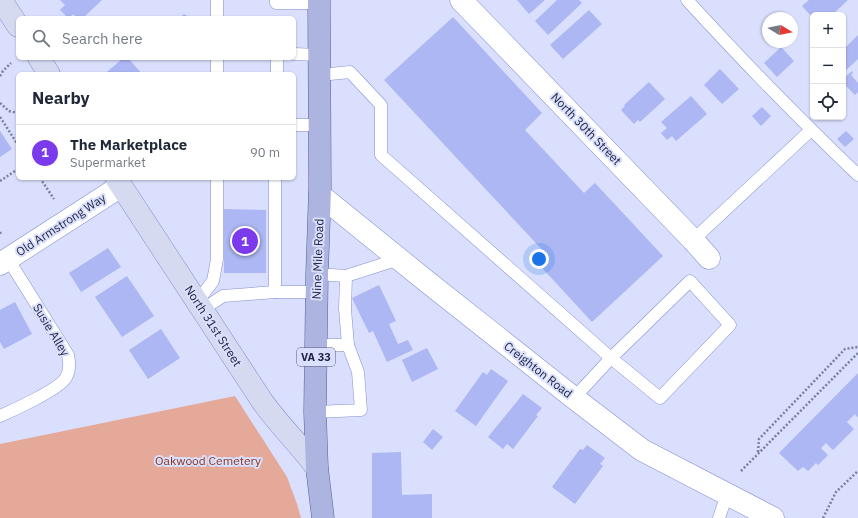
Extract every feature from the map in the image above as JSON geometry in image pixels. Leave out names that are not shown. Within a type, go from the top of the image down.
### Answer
[{"type":"main road","name":"Nine Mile Road","points":[[319,2],[320,195],[315,412],[317,468],[323,518]]},
{"type":"street","name":"North 30th Street","points":[[461,0],[709,258]]},
{"type":"street","points":[[1,1],[16,23]]},
{"type":"street","points":[[39,60],[48,72]]},
{"type":"street","name":"North 31st Street","points":[[119,182],[265,404],[277,421],[303,448],[317,468]]},
{"type":"street","name":"Old Armstrong Way","points":[[4,261],[119,182]]},
{"type":"street","name":"Creighton Road","points":[[320,195],[574,398],[642,450],[773,518]]},
{"type":"lane","points":[[217,0],[217,16]]},
{"type":"lane","points":[[276,0],[276,3],[319,2]]},
{"type":"lane","points":[[687,0],[811,130],[858,175]]},
{"type":"lane","points":[[296,55],[319,65],[350,72],[381,105],[381,155],[612,358],[660,398],[730,325],[690,281],[612,358],[574,398]]},
{"type":"lane","points":[[217,60],[217,72]]},
{"type":"lane","points":[[276,72],[277,60]]},
{"type":"lane","points":[[296,125],[320,125]]},
{"type":"lane","points":[[693,240],[811,130]]},
{"type":"lane","points":[[200,306],[213,281],[217,258],[217,180]]},
{"type":"lane","points":[[275,180],[276,292]]},
{"type":"lane","points":[[200,306],[223,296],[295,291],[399,259]]},
{"type":"lane","name":"Susie Alley","points":[[0,416],[57,386],[64,380],[68,373],[70,364],[68,355],[4,261]]},
{"type":"lane","points":[[315,412],[360,410],[358,372],[348,345],[345,309],[346,276]]},
{"type":"lane","points":[[316,345],[348,345]]},
{"type":"lane","points":[[718,518],[727,494]]},
{"type":"path","points":[[0,76],[11,63]]},
{"type":"path","points":[[0,103],[9,111],[16,113]]},
{"type":"path","points":[[0,117],[16,142]]},
{"type":"path","points":[[0,180],[16,170]]},
{"type":"path","points":[[41,180],[54,199]]},
{"type":"path","points":[[758,453],[759,439],[845,349],[858,347]]},
{"type":"path","points":[[741,471],[858,353]]},
{"type":"path","points":[[823,518],[836,492],[858,471]]},
{"type":"green space","name":"Oakwood Cemetery","points":[[235,396],[287,477],[301,518],[0,518],[0,444]]},
{"type":"building","points":[[60,0],[102,0],[85,16],[75,16],[73,14],[71,16],[66,16],[60,10],[65,5]]},
{"type":"building","points":[[517,0],[545,0],[529,14]]},
{"type":"building","points":[[557,0],[579,0],[582,3],[548,35],[535,21]]},
{"type":"building","points":[[809,0],[848,0],[835,12],[810,12],[810,15],[802,6]]},
{"type":"building","points":[[589,10],[602,24],[563,59],[550,45]]},
{"type":"building","points":[[453,17],[542,113],[525,130],[584,193],[595,183],[663,256],[592,322],[543,269],[546,254],[384,80]]},
{"type":"building","points":[[858,35],[858,59],[846,70],[846,48]]},
{"type":"building","points":[[780,48],[782,48],[794,61],[777,77],[764,63]]},
{"type":"building","points":[[121,60],[130,60],[140,72],[107,72]]},
{"type":"building","points":[[720,69],[739,89],[722,104],[704,85]]},
{"type":"building","points":[[852,71],[853,73],[851,75],[858,83],[858,92],[855,95],[846,86],[846,76]]},
{"type":"building","points":[[649,82],[665,99],[640,122],[638,120],[634,124],[621,110],[625,106],[624,105]]},
{"type":"building","points":[[691,96],[707,114],[676,141],[672,136],[667,140],[661,133],[667,128],[661,122]]},
{"type":"building","points":[[762,107],[771,116],[761,126],[752,116]]},
{"type":"building","points":[[0,131],[12,149],[0,157]]},
{"type":"building","points":[[846,131],[854,139],[845,147],[837,139]]},
{"type":"building","points":[[224,209],[266,210],[266,273],[224,273]]},
{"type":"building","points":[[108,248],[121,267],[81,292],[69,273]]},
{"type":"building","points":[[127,276],[154,316],[122,337],[95,297]]},
{"type":"building","points":[[379,285],[396,321],[389,324],[398,344],[408,340],[413,350],[387,362],[373,331],[369,333],[352,298]]},
{"type":"building","points":[[15,302],[32,334],[4,349],[0,342],[0,310]]},
{"type":"building","points":[[161,329],[180,358],[148,379],[129,350]]},
{"type":"building","points":[[427,348],[438,369],[412,382],[402,360]]},
{"type":"building","points":[[491,369],[508,381],[476,426],[455,411],[483,372],[487,375]]},
{"type":"building","points":[[858,373],[858,418],[855,414],[847,422],[854,429],[833,450],[826,443],[821,448],[828,455],[818,465],[816,463],[808,471],[803,467],[798,471],[779,453]]},
{"type":"building","points":[[523,394],[542,408],[536,415],[538,416],[513,449],[507,444],[503,449],[488,437]]},
{"type":"building","points":[[433,429],[443,437],[432,450],[423,442]]},
{"type":"building","points":[[587,445],[605,458],[600,464],[603,466],[575,504],[552,487],[580,449],[583,450]]},
{"type":"building","points":[[401,452],[402,495],[432,494],[432,518],[372,518],[372,453]]},
{"type":"place","name":"The Marketplace","points":[[245,241]]}]
